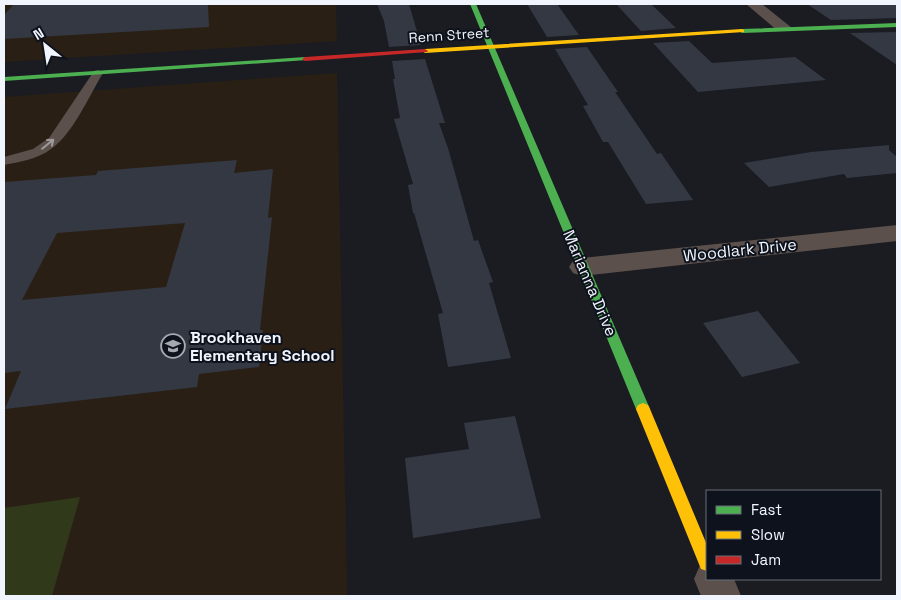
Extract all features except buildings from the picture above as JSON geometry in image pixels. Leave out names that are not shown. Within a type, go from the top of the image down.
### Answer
[{"type":"street","name":"Marianna Drive","points":[[473,4],[706,561]]},
{"type":"street","points":[[753,4],[784,28]]},
{"type":"street","name":"Renn Street","points":[[4,79],[784,28],[897,26]]},
{"type":"street","name":"Woodlark Drive","points":[[582,267],[897,233]]},
{"type":"street","points":[[714,580],[721,596]]},
{"type":"lane","points":[[4,161],[22,158],[48,146],[58,134],[98,72]]},
{"type":"shaded area","points":[[4,4],[336,4],[337,41],[4,62]]},
{"type":"shaded area","name":"Brookhaven Elementary School","points":[[337,73],[347,596],[4,596],[4,97]]},
{"type":"green space","points":[[80,497],[52,596],[4,596],[4,508]]},
{"type":"traffic: fast","points":[[473,4],[643,409]]},
{"type":"traffic: fast","points":[[742,31],[897,25]]},
{"type":"traffic: fast","points":[[4,79],[305,59]]},
{"type":"traffic: slow","points":[[425,51],[742,31]]},
{"type":"traffic: slow","points":[[643,409],[706,561]]},
{"type":"traffic: jam","points":[[305,59],[425,51]]},
{"type":"place","name":"Brookhaven Elementary School","points":[[173,346]]}]
